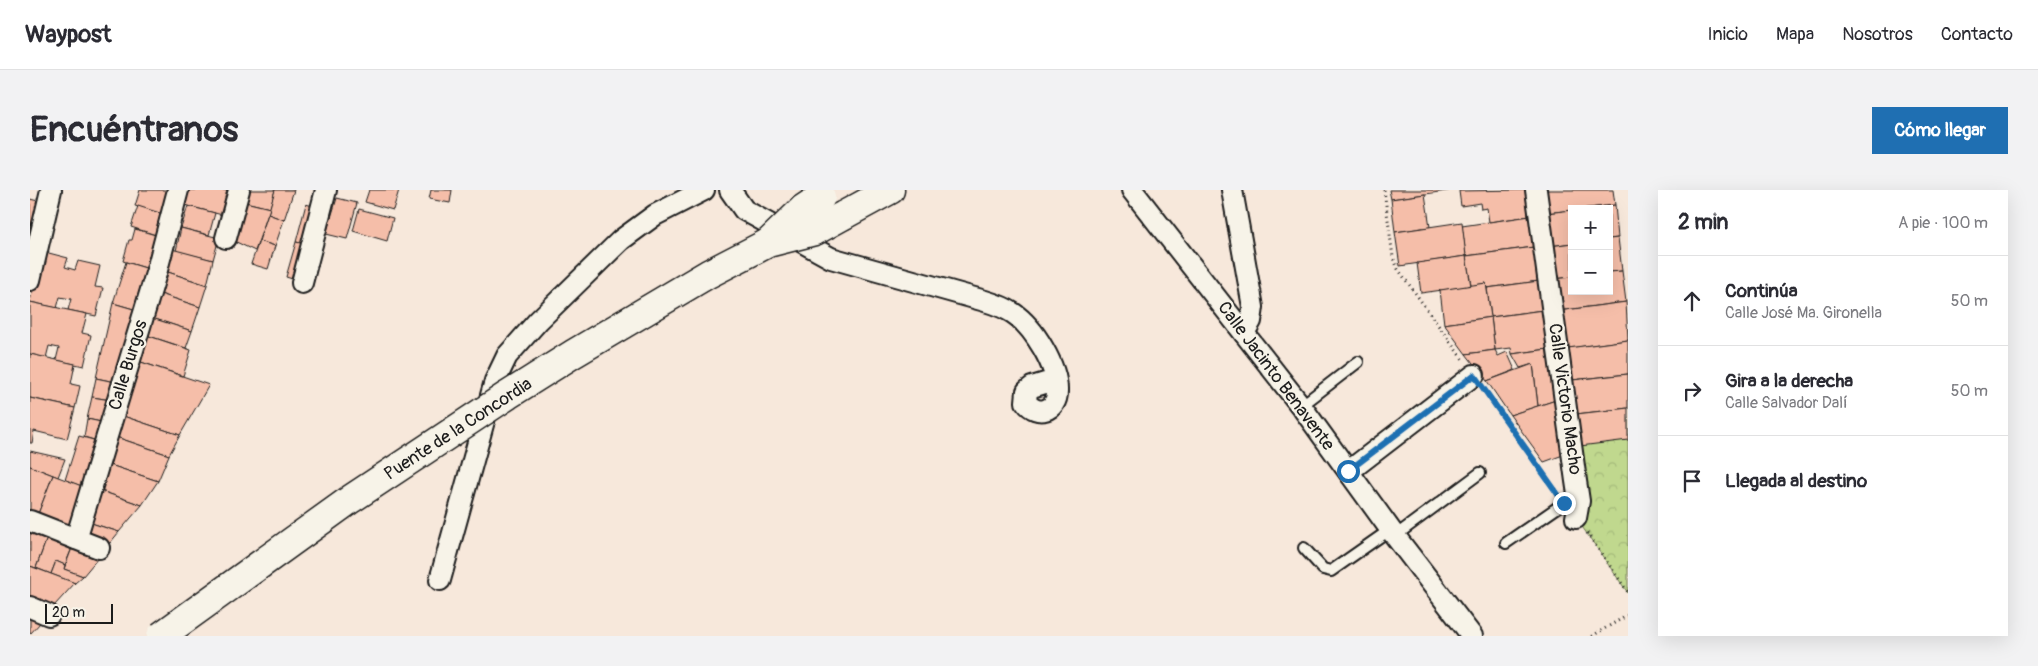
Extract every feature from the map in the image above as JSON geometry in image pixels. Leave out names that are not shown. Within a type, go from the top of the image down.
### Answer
[{"type":"main road","points":[[768,243],[815,231],[890,190]]},
{"type":"main road","points":[[768,243],[803,209],[824,194]]},
{"type":"main road","name":"Puente de la Concordia","points":[[161,636],[351,499],[508,395],[708,274],[768,243]]},
{"type":"street","points":[[30,280],[51,190]]},
{"type":"street","name":"Calle Burgos","points":[[76,538],[157,270],[178,190]]},
{"type":"street","points":[[226,238],[239,190]]},
{"type":"street","points":[[302,283],[326,190]]},
{"type":"street","points":[[440,580],[496,381],[507,356],[538,321],[621,240],[656,215],[704,190]]},
{"type":"street","points":[[730,190],[744,210],[831,258],[985,301],[1001,306],[1015,314],[1042,346],[1052,366],[1055,380]]},
{"type":"street","name":"Calle Jacinto Benavente","points":[[1132,190],[1301,406],[1393,533],[1472,636]]},
{"type":"street","points":[[1232,190],[1254,307],[1251,321],[1244,333]]},
{"type":"street","name":"Calle Victorio Macho","points":[[1536,190],[1579,501],[1570,511]]},
{"type":"street","points":[[1348,471],[1474,375]]},
{"type":"street","points":[[30,521],[99,548]]},
{"type":"street","points":[[30,607],[49,615]]},
{"type":"lane","points":[[1301,406],[1358,362]]},
{"type":"lane","points":[[1304,548],[1323,569],[1331,571],[1393,533],[1480,473]]},
{"type":"lane","points":[[1506,543],[1570,511]]},
{"type":"path","points":[[1384,190],[1393,257],[1398,269],[1628,592]]},
{"type":"path","points":[[1592,636],[1628,615]]},
{"type":"green space","points":[[1628,418],[1628,593],[1576,518],[1570,441]]},
{"type":"building","points":[[140,190],[170,190],[163,214],[135,206]]},
{"type":"building","points":[[185,190],[224,190],[232,192],[226,216],[181,204]]},
{"type":"building","points":[[243,190],[275,190],[270,208],[241,201]]},
{"type":"building","points":[[275,190],[294,190],[284,220],[268,214]]},
{"type":"building","points":[[369,190],[399,190],[393,210],[365,202]]},
{"type":"building","points":[[431,190],[452,190],[450,203],[429,199]]},
{"type":"building","points":[[1389,190],[1453,190],[1391,199]]},
{"type":"building","points":[[1526,190],[1530,216],[1489,222],[1487,208],[1481,209],[1480,203],[1461,206],[1459,191]]},
{"type":"building","points":[[1544,190],[1613,190],[1615,205],[1568,205],[1568,210],[1546,213]]},
{"type":"building","points":[[1425,194],[1430,227],[1395,232],[1391,199]]},
{"type":"building","points":[[337,198],[357,203],[347,239],[326,234]]},
{"type":"building","points":[[30,199],[38,201],[30,240]]},
{"type":"building","points":[[241,201],[270,208],[255,251],[230,239]]},
{"type":"building","points":[[306,204],[319,208],[309,245],[296,242]]},
{"type":"building","points":[[1613,205],[1615,205],[1618,238],[1613,239]]},
{"type":"building","points":[[138,206],[166,215],[159,236],[131,227]]},
{"type":"building","points":[[188,206],[215,213],[209,235],[181,228]]},
{"type":"building","points":[[359,209],[393,218],[387,241],[353,231]]},
{"type":"building","points":[[1568,210],[1568,244],[1550,246],[1546,213]]},
{"type":"building","points":[[268,214],[284,220],[275,246],[259,241]]},
{"type":"building","points":[[1530,216],[1534,247],[1466,256],[1462,226]]},
{"type":"building","points":[[1462,222],[1466,256],[1400,266],[1395,232]]},
{"type":"building","points":[[181,228],[219,238],[213,260],[176,251]]},
{"type":"building","points":[[135,229],[159,236],[149,269],[123,261],[129,240],[132,240]]},
{"type":"building","points":[[1618,238],[1622,271],[1613,272],[1613,239]]},
{"type":"building","points":[[259,241],[275,246],[268,269],[251,264]]},
{"type":"building","points":[[296,242],[309,245],[299,281],[286,277]]},
{"type":"building","points":[[1568,244],[1568,277],[1554,279],[1550,246]]},
{"type":"building","points":[[1534,247],[1539,281],[1487,288],[1486,283],[1471,286],[1466,256]]},
{"type":"building","points":[[168,248],[213,260],[207,285],[162,270]]},
{"type":"building","points":[[41,251],[68,258],[65,267],[75,270],[78,261],[100,266],[95,287],[103,288],[96,316],[68,310],[71,299],[60,297],[57,308],[30,302]]},
{"type":"building","points":[[1466,256],[1471,286],[1421,293],[1417,263]]},
{"type":"building","points":[[126,262],[149,269],[137,310],[113,303]]},
{"type":"building","points":[[162,270],[207,285],[200,307],[154,292]]},
{"type":"building","points":[[1622,271],[1626,302],[1558,311],[1554,279],[1568,277],[1568,295],[1613,295],[1613,272]]},
{"type":"building","points":[[1539,281],[1543,310],[1491,317],[1487,288]]},
{"type":"building","points":[[1486,283],[1491,317],[1444,324],[1440,290]]},
{"type":"building","points":[[154,292],[200,307],[192,331],[152,318]]},
{"type":"building","points":[[30,302],[87,314],[82,333],[91,335],[84,366],[56,360],[59,348],[49,346],[46,358],[30,354]]},
{"type":"building","points":[[1626,302],[1628,340],[1563,349],[1558,311]]},
{"type":"building","points":[[113,303],[137,310],[115,382],[96,378]]},
{"type":"building","points":[[1543,310],[1548,349],[1512,354],[1511,348],[1495,350],[1491,317]]},
{"type":"building","points":[[1491,317],[1495,350],[1466,354],[1444,324]]},
{"type":"building","points":[[152,318],[192,331],[186,348],[146,335]]},
{"type":"building","points":[[146,335],[191,350],[183,376],[138,361]]},
{"type":"building","points":[[1628,340],[1628,374],[1572,380],[1568,348]]},
{"type":"building","points":[[1548,349],[1556,400],[1538,406],[1533,364],[1520,368],[1512,354]]},
{"type":"building","points":[[1495,350],[1498,356],[1507,352],[1515,370],[1487,381],[1466,354]]},
{"type":"building","points":[[30,354],[75,364],[71,384],[80,386],[75,408],[30,398]]},
{"type":"building","points":[[138,361],[209,385],[180,435],[120,415]]},
{"type":"building","points":[[1533,364],[1538,406],[1510,415],[1487,381]]},
{"type":"building","points":[[1628,374],[1628,408],[1576,414],[1572,380]]},
{"type":"building","points":[[96,378],[115,382],[111,400],[92,397]]},
{"type":"building","points":[[92,397],[111,400],[106,423],[87,419]]},
{"type":"building","points":[[30,398],[75,408],[67,439],[34,431],[32,443],[30,443]]},
{"type":"building","points":[[1556,400],[1563,455],[1544,462],[1510,415]]},
{"type":"building","points":[[1628,408],[1628,440],[1580,446],[1576,414]]},
{"type":"building","points":[[120,415],[180,435],[169,455],[113,436]]},
{"type":"building","points":[[87,419],[106,423],[101,442],[84,437]]},
{"type":"building","points":[[79,436],[101,442],[87,488],[65,480]]},
{"type":"building","points":[[113,436],[169,455],[158,481],[104,463]]},
{"type":"building","points":[[30,451],[65,459],[58,477],[30,466]]},
{"type":"building","points":[[104,463],[158,481],[142,505],[95,489]]},
{"type":"building","points":[[30,466],[53,475],[38,514],[30,512]]},
{"type":"building","points":[[53,475],[87,488],[71,527],[38,514]]},
{"type":"building","points":[[95,489],[142,505],[119,532],[85,521]]},
{"type":"building","points":[[85,521],[119,532],[110,543],[86,536]]},
{"type":"building","points":[[30,532],[47,538],[36,568],[30,566]]},
{"type":"building","points":[[47,538],[72,548],[65,565],[56,561],[51,574],[36,568]]},
{"type":"building","points":[[72,548],[98,558],[83,576],[64,569]]},
{"type":"building","points":[[56,561],[65,565],[64,569],[83,576],[75,583],[51,574]]},
{"type":"building","points":[[30,566],[75,583],[54,606],[30,597]]},
{"type":"building","points":[[30,618],[41,622],[30,634]]},
{"type":"route","points":[[1348,471],[1474,375],[1564,503]]}]
